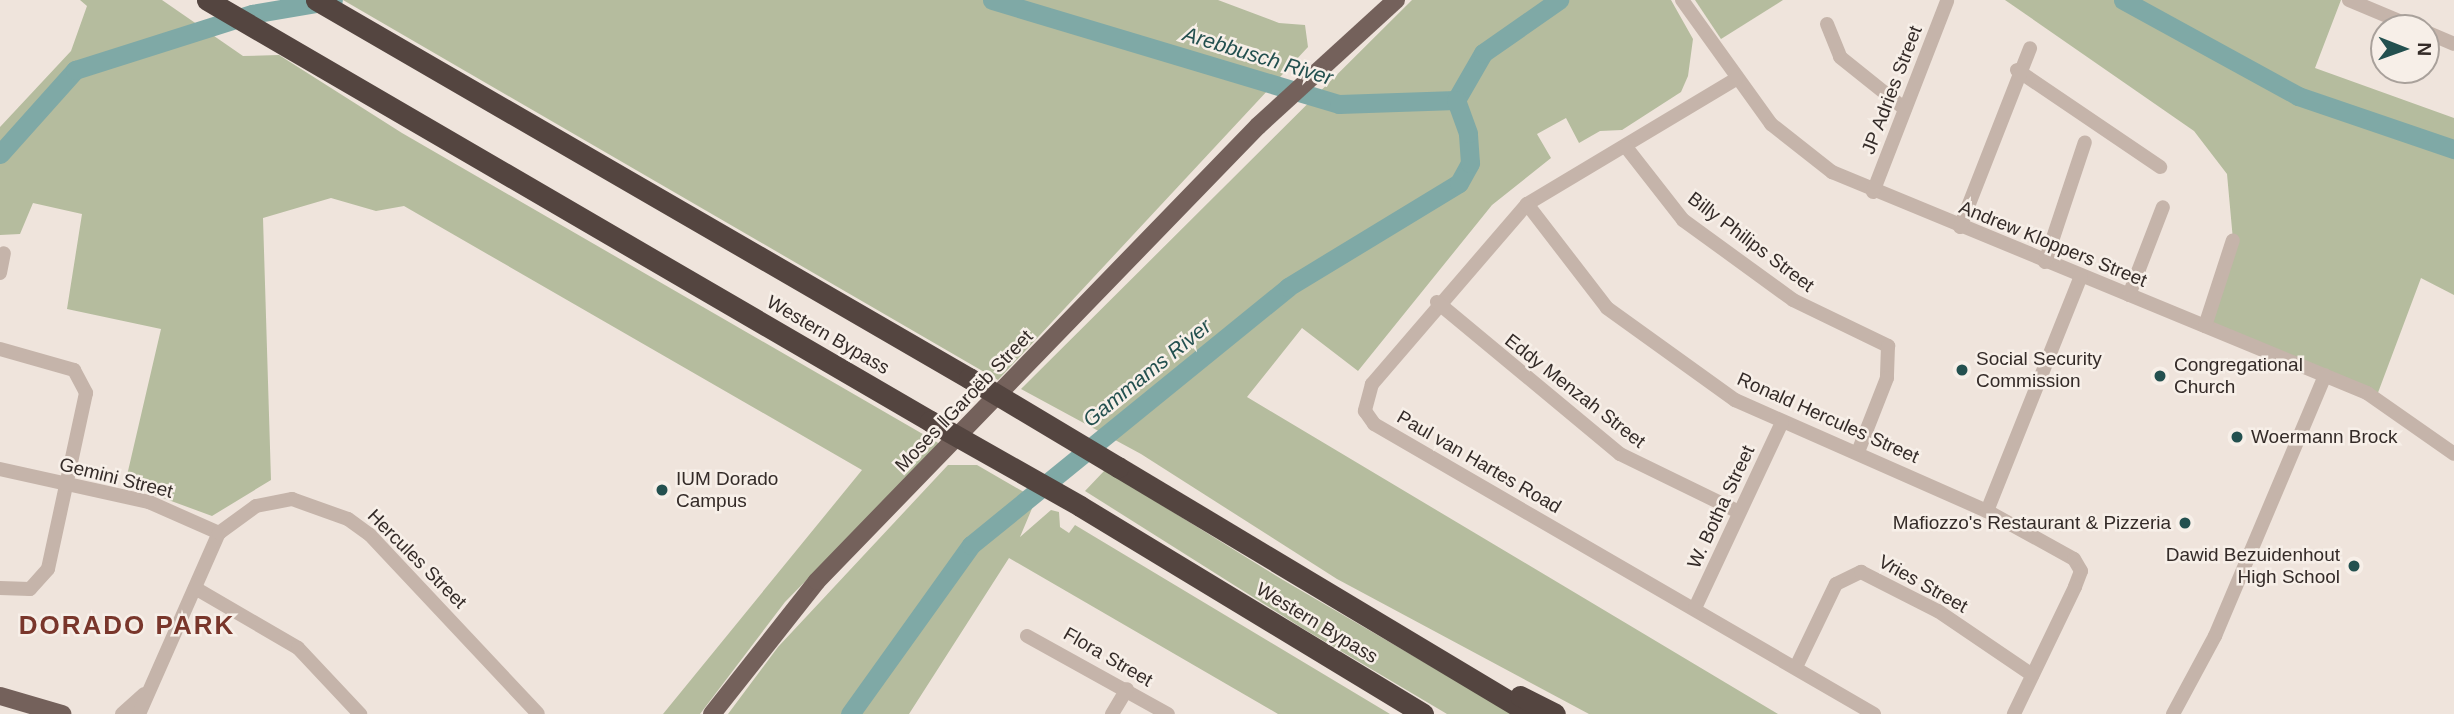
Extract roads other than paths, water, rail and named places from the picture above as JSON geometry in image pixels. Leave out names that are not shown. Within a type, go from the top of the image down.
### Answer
[{"type":"highway","name":"Western Bypass","points":[[316,0],[969,379],[1531,714]]},
{"type":"highway","name":"Western Bypass","points":[[209,1],[1080,506],[1423,714]]},
{"type":"highway","points":[[1381,624],[1555,714]]},
{"type":"main road","name":"Moses ǁGaroëb Street","points":[[712,714],[817,581],[1258,127],[1396,0]]},
{"type":"main road","points":[[0,696],[55,712]]},
{"type":"street","points":[[2349,0],[2382,14]]},
{"type":"street","name":"JP Adries Street","points":[[1873,192],[1947,1]]},
{"type":"street","name":"Andrew Kloppers Street","points":[[1685,4],[1736,79],[1794,145],[1873,192],[2325,375],[2388,405],[2454,454]]},
{"type":"street","points":[[1827,24],[1840,57],[1905,109]]},
{"type":"street","points":[[1959,227],[2017,70],[2029,48]]},
{"type":"street","points":[[2017,70],[2160,167]]},
{"type":"street","name":"Paul van Hartes Road","points":[[1736,79],[1527,204],[1437,302],[1372,384],[1363,400],[1374,424],[1874,714]]},
{"type":"street","points":[[2045,262],[2085,142]]},
{"type":"street","name":"Billy Philips Street","points":[[1626,146],[1663,198],[1702,234],[1793,300],[1888,345],[1887,379],[1858,452]]},
{"type":"street","name":"Ronald Hercules Street","points":[[1527,204],[1607,308],[1735,400],[1987,511],[2074,559],[2081,571],[2032,675]]},
{"type":"street","points":[[2129,295],[2163,207]]},
{"type":"street","points":[[2205,326],[2233,240]]},
{"type":"street","points":[[0,273],[4,253]]},
{"type":"street","points":[[1987,511],[2081,276]]},
{"type":"street","name":"Eddy Menzah Street","points":[[1437,302],[1620,453],[1739,512]]},
{"type":"street","points":[[0,349],[68,367],[85,384],[68,486],[41,580],[30,589],[0,588]]},
{"type":"street","points":[[2173,714],[2215,636],[2325,375]]},
{"type":"street","name":"W. Botha Street","points":[[1695,608],[1782,422]]},
{"type":"street","name":"Gemini Street","points":[[0,470],[149,502],[219,533]]},
{"type":"street","name":"Hercules Street","points":[[219,533],[273,501],[292,499],[348,519],[538,714]]},
{"type":"street","points":[[139,714],[219,533]]},
{"type":"street","name":"Vries Street","points":[[1796,667],[1836,584],[1861,572],[1938,611],[2032,675]]},
{"type":"street","points":[[195,588],[298,648],[360,714]]},
{"type":"street","name":"Flora Street","points":[[1027,636],[1168,714]]},
{"type":"street","points":[[2014,714],[2032,675]]},
{"type":"street","points":[[122,714],[150,688]]},
{"type":"street","points":[[1112,714],[1127,689]]},
{"type":"street","points":[[55,712],[74,714]]},
{"type":"waterway","name":"Arebbusch River","points":[[0,154],[75,70],[252,14],[333,0]]},
{"type":"waterway","name":"Arebbusch River","points":[[992,0],[1339,104],[1456,100],[1483,53],[1559,0]]},
{"type":"waterway","name":"Arebbusch River","points":[[2123,0],[2298,96],[2454,149]]},
{"type":"waterway","name":"Gammams River","points":[[850,714],[971,545],[1288,287],[1459,183],[1470,163],[1468,133],[1456,100]]},
{"type":"place","name":"Social Security Commission","points":[[1962,370]]},
{"type":"place","name":"Congregational Church","points":[[2160,376]]},
{"type":"place","name":"Woermann Brock","points":[[2237,437]]},
{"type":"place","name":"IUM Dorado Campus","points":[[662,490]]},
{"type":"place","name":"Mafiozzo's Restaurant & Pizzeria","points":[[2185,523]]},
{"type":"place","name":"Dawid Bezuidenhout High School","points":[[2354,566]]},
{"type":"district","name":"DORADO PARK","points":[[127,626]]}]
